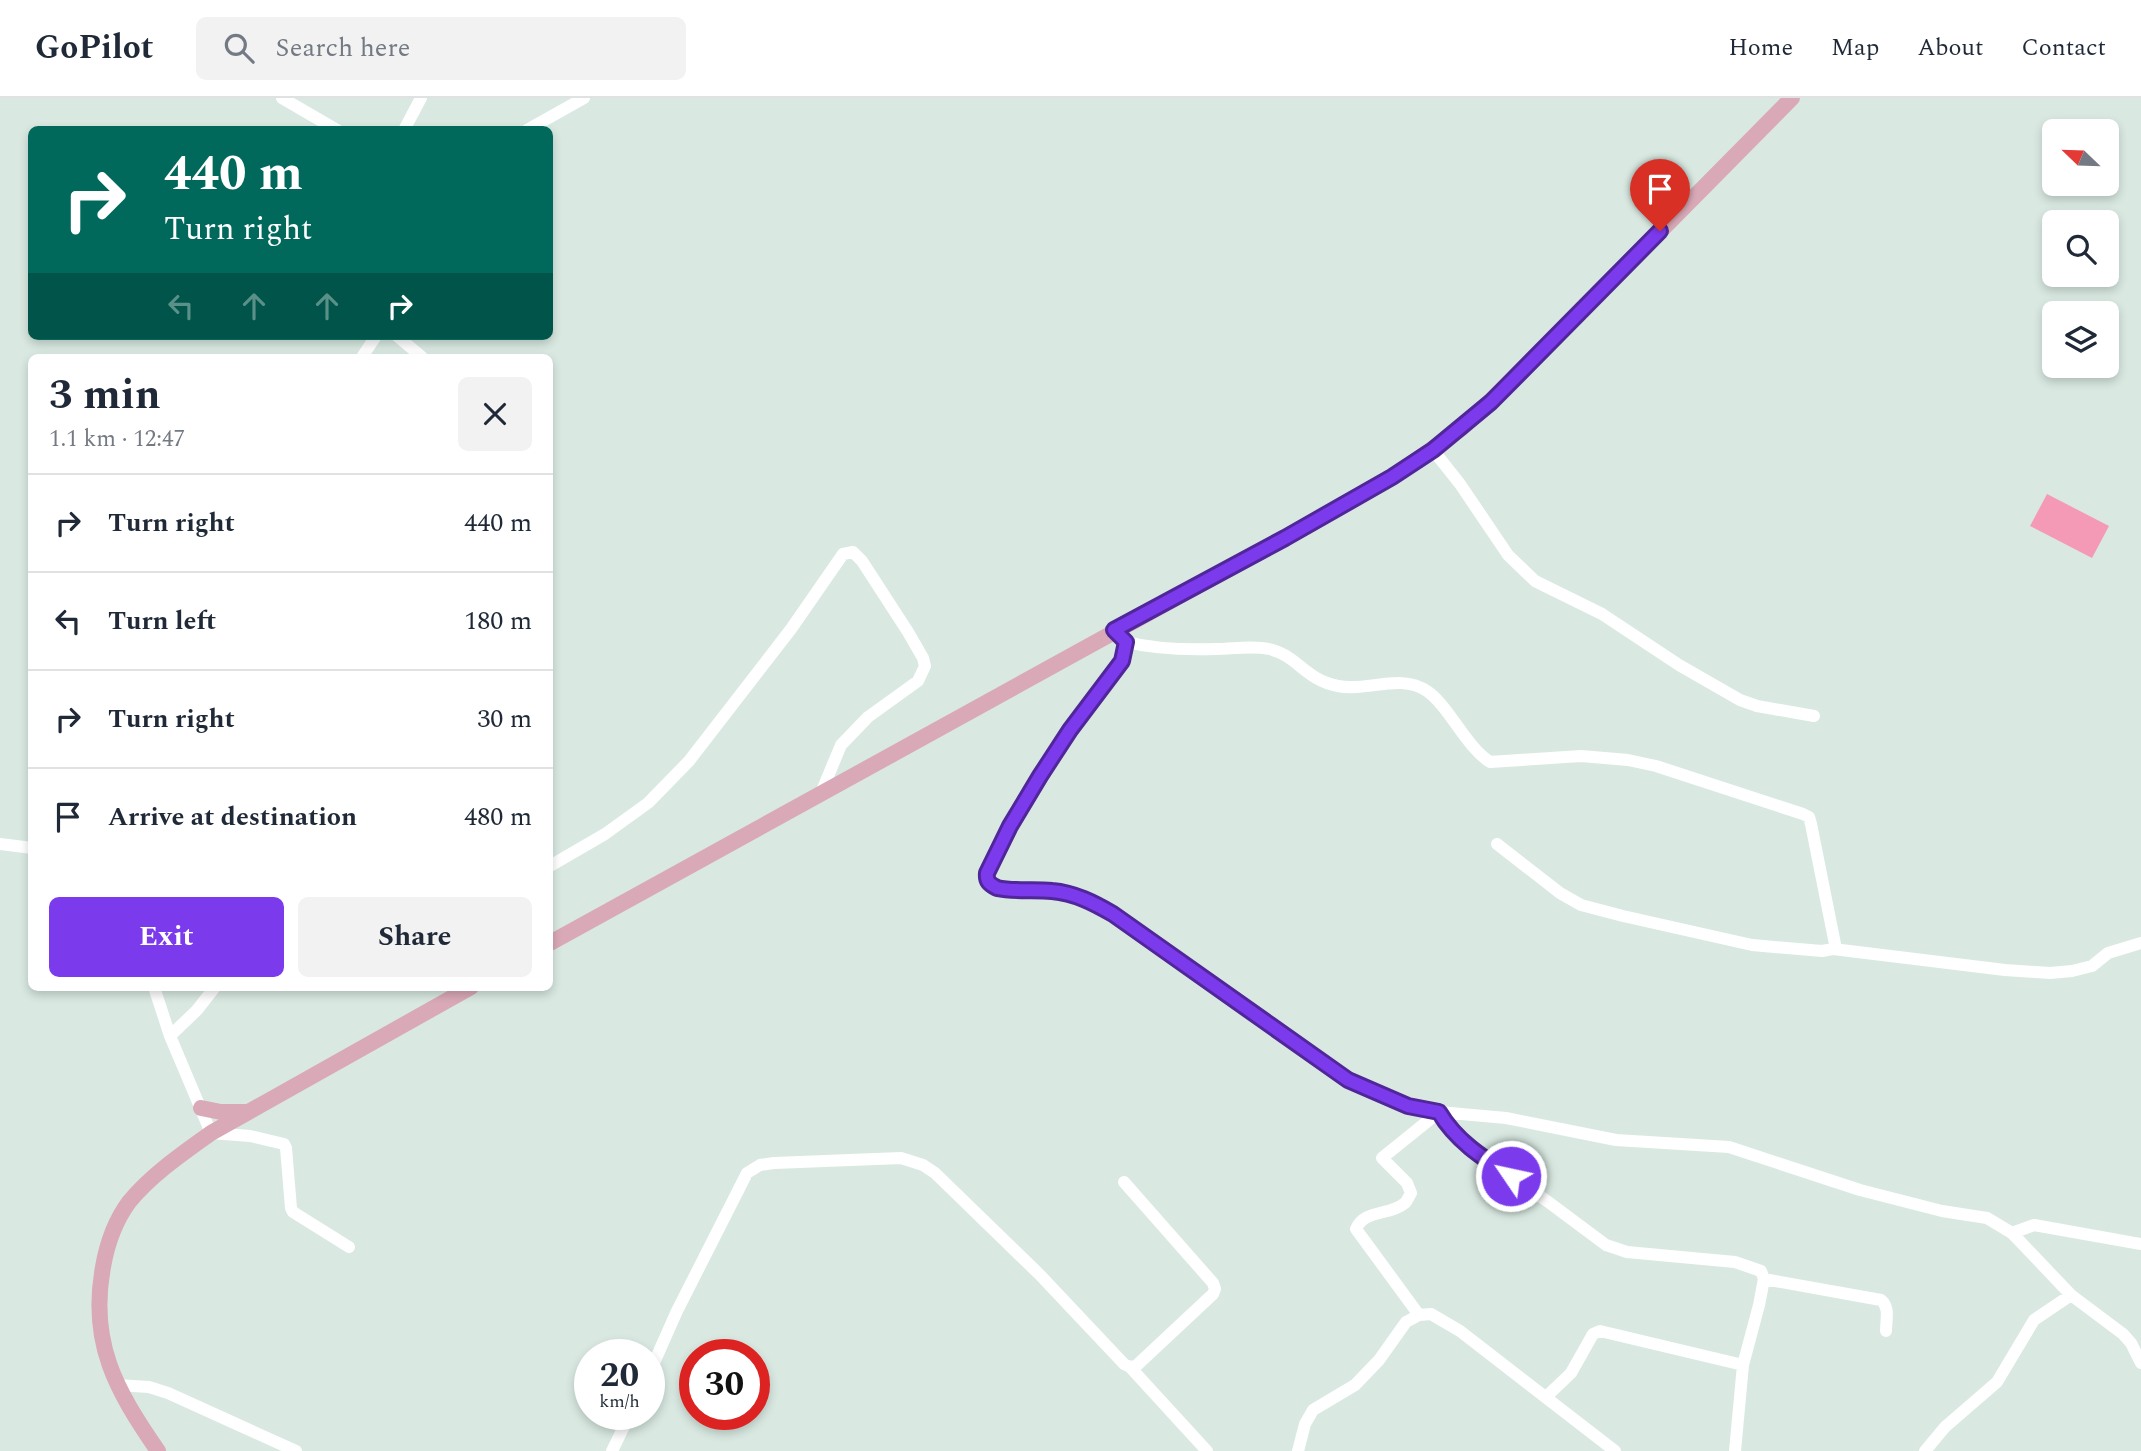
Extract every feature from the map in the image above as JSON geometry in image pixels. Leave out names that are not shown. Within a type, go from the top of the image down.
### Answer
[{"type":"main road","points":[[553,941],[821,793],[1120,636],[1392,477],[1433,450],[1491,402],[1792,98]]},
{"type":"main road","points":[[158,1451],[117,1385],[105,1354],[99,1309],[100,1282],[106,1253],[116,1225],[130,1202],[176,1158],[211,1133],[464,991]]},
{"type":"main road","points":[[201,1108],[221,1112],[251,1111]]},
{"type":"street","points":[[282,98],[330,126]]},
{"type":"street","points":[[406,126],[421,98]]},
{"type":"street","points":[[534,126],[583,98]]},
{"type":"street","points":[[402,340],[418,354]]},
{"type":"street","points":[[1433,450],[1460,484],[1508,555],[1535,581],[1602,614],[1740,701],[1814,716]]},
{"type":"street","points":[[553,864],[605,834],[648,803],[689,761],[791,629],[843,554],[853,552],[862,561],[908,632],[925,666],[911,689],[868,717],[841,745],[821,793]]},
{"type":"street","points":[[1833,949],[1835,944],[1811,824],[1809,817],[1803,814],[1656,766],[1628,760],[1581,756],[1490,762],[1434,697],[1414,685],[1400,682],[1355,689],[1311,677],[1289,658],[1267,649],[1173,649],[1120,636],[1122,661],[1070,730],[1010,826],[986,879],[990,884],[1006,890],[1054,891],[1084,898],[1113,914],[1348,1080],[1408,1106],[1439,1112],[1506,1118],[1616,1140],[1729,1147],[1874,1194],[1987,1219],[2012,1233],[2071,1295],[2123,1334],[2141,1363]]},
{"type":"street","points":[[0,844],[28,848]]},
{"type":"street","points":[[1497,844],[1560,893],[1581,905],[1752,945],[1822,951],[1833,949],[2050,973],[2072,971],[2092,965],[2108,953],[2141,943]]},
{"type":"street","points":[[155,991],[170,1036],[211,1133],[250,1136],[284,1144],[291,1208],[349,1247]]},
{"type":"street","points":[[170,1036],[212,991]]},
{"type":"street","points":[[1439,1112],[1449,1129],[1474,1152],[1606,1245],[1627,1252],[1735,1262],[1761,1271],[1763,1279],[1743,1365],[1735,1451]]},
{"type":"street","points":[[1419,1315],[1356,1229],[1358,1223],[1368,1216],[1404,1203],[1411,1193],[1408,1183],[1382,1158],[1439,1112]]},
{"type":"street","points":[[665,1339],[747,1173],[760,1165],[901,1158],[923,1165],[935,1173],[1130,1367],[1207,1451]]},
{"type":"street","points":[[1124,1182],[1213,1283],[1215,1289],[1213,1294],[1136,1366],[1130,1367]]},
{"type":"street","points":[[2012,1233],[2034,1225],[2141,1244]]},
{"type":"street","points":[[1763,1279],[1881,1300],[1887,1309],[1886,1331]]},
{"type":"street","points":[[1925,1451],[1945,1427],[1997,1382],[2034,1320],[2071,1295]]},
{"type":"street","points":[[1298,1451],[1305,1424],[1313,1410],[1355,1385],[1379,1360],[1406,1322],[1419,1315],[1431,1314],[1441,1318],[1615,1451]]},
{"type":"street","points":[[1546,1397],[1571,1373],[1593,1334],[1600,1331],[1743,1365]]},
{"type":"street","points":[[117,1385],[149,1387],[168,1393],[296,1451]]},
{"type":"street","points":[[612,1451],[622,1430]]},
{"type":"shaded area","points":[[2047,494],[2109,526],[2092,558],[2030,526]]},
{"type":"route","points":[[1511,1176],[1474,1152],[1449,1129],[1439,1112],[1408,1106],[1348,1080],[1113,914],[1084,898],[1054,891],[1006,890],[997,888],[986,879],[1010,826],[1040,776],[1070,730],[1122,661],[1126,642],[1114,630],[1285,538],[1392,477],[1433,450],[1491,402],[1660,231]]}]
